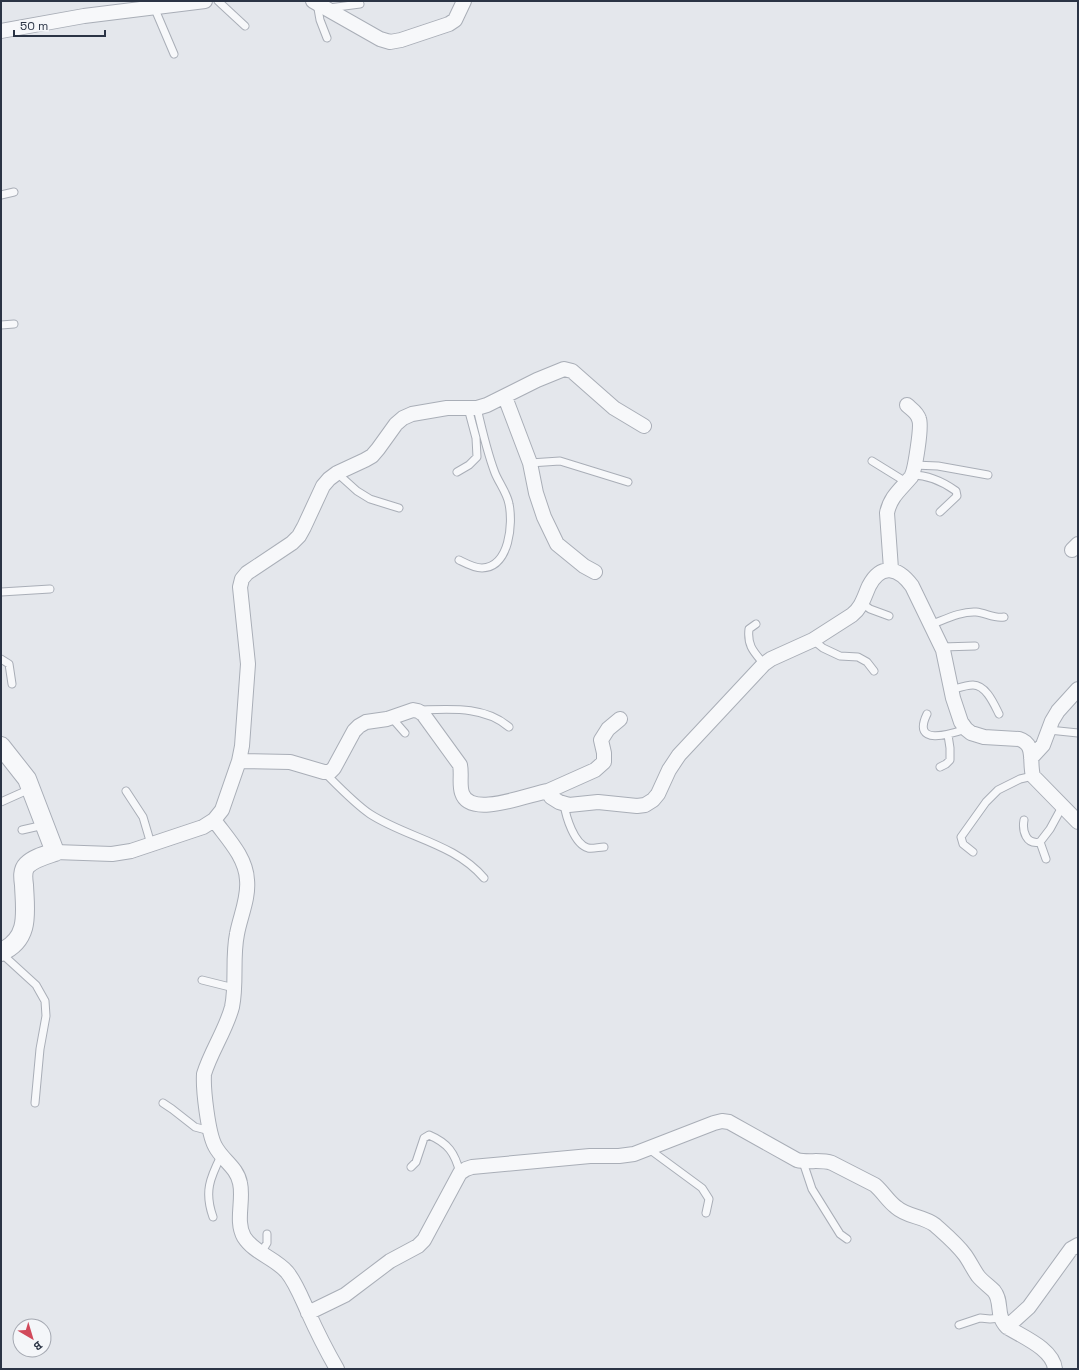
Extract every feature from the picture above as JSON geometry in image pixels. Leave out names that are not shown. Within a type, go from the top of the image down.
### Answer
[{"type":"street","points":[[1,31],[84,16],[205,1]]},
{"type":"street","points":[[319,4],[380,39],[390,42],[401,40],[449,24],[455,20],[464,1]]},
{"type":"street","points":[[1,952],[16,941],[23,930],[26,917],[23,874],[26,866],[34,860],[55,852],[112,854],[131,851],[203,827],[214,820],[222,810],[239,761],[242,746],[248,677],[240,587],[242,579],[247,573],[292,543],[299,536],[323,486],[329,479],[337,472],[372,456],[396,424],[403,418],[412,414],[446,408],[472,408],[505,397],[537,380],[564,369],[572,371],[614,408],[644,426]]},
{"type":"street","points":[[505,397],[530,463],[536,493],[544,517],[558,544],[584,566],[595,572]]},
{"type":"street","points":[[891,569],[887,513],[888,506],[891,499],[910,474],[920,430],[920,420],[917,413],[906,405]]},
{"type":"street","points":[[548,791],[551,797],[569,805],[598,802],[637,806],[645,805],[658,794],[669,770],[679,755],[764,664],[771,659],[814,640],[852,615],[862,604],[874,578],[882,572],[891,569],[906,578],[912,586],[942,647],[945,655],[951,690],[961,722],[966,729],[971,733],[984,737],[1024,740],[1031,749],[1033,776],[1078,822]]},
{"type":"street","points":[[1031,758],[1043,745],[1058,711],[1078,689]]},
{"type":"street","points":[[239,761],[290,762],[324,772],[330,772],[334,768],[354,731],[359,726],[366,722],[391,717],[413,710],[423,714],[460,765],[461,792],[464,798],[469,803],[476,804],[503,803],[548,791],[595,770],[604,762],[604,753],[601,740],[608,729],[620,720]]},
{"type":"street","points":[[2,747],[27,781],[55,852]]},
{"type":"street","points":[[214,820],[238,853],[244,866],[247,880],[246,895],[235,944],[232,1008],[204,1074],[203,1084],[210,1131],[214,1146],[239,1176],[241,1186],[241,1226],[244,1237],[251,1246],[287,1271],[324,1347],[337,1369]]},
{"type":"street","points":[[308,1313],[345,1295],[390,1261],[418,1246],[424,1240],[460,1173],[472,1166],[590,1156],[619,1156],[634,1154],[722,1121],[730,1122],[797,1160],[803,1162],[826,1161],[832,1163],[875,1185],[900,1210],[927,1220],[934,1225],[962,1252],[977,1274],[994,1292],[998,1298],[1004,1323],[1044,1350],[1051,1357],[1055,1369]]},
{"type":"street","points":[[1004,1323],[1029,1307],[1071,1249],[1078,1245]]},
{"type":"lane","points":[[218,1],[245,26]]},
{"type":"lane","points":[[327,38],[320,20],[319,4],[360,4]]},
{"type":"lane","points":[[154,7],[174,54]]},
{"type":"lane","points":[[1,195],[14,192]]},
{"type":"lane","points":[[1,325],[14,324]]},
{"type":"lane","points":[[457,472],[469,466],[477,456],[472,408]]},
{"type":"lane","points":[[459,560],[474,567],[484,568],[492,565],[501,557],[507,546],[512,524],[509,502],[495,474],[472,408]]},
{"type":"lane","points":[[530,463],[560,461],[628,482]]},
{"type":"lane","points":[[872,461],[910,474],[923,475],[933,478],[956,491],[957,496],[940,512]]},
{"type":"lane","points":[[910,474],[938,466],[988,475]]},
{"type":"lane","points":[[337,472],[357,491],[370,499],[399,508]]},
{"type":"lane","points":[[1,592],[50,589]]},
{"type":"lane","points":[[862,604],[870,609],[889,616]]},
{"type":"lane","points":[[930,625],[958,615],[976,612],[1000,618],[1004,617]]},
{"type":"lane","points":[[756,624],[749,629],[749,644],[764,664]]},
{"type":"lane","points":[[814,640],[823,648],[840,656],[858,656],[867,662],[874,671]]},
{"type":"lane","points":[[942,647],[975,646]]},
{"type":"lane","points":[[1,660],[9,664],[12,684]]},
{"type":"lane","points":[[951,690],[974,684],[982,688],[990,697],[999,714]]},
{"type":"lane","points":[[418,711],[461,709],[485,714],[502,721],[510,727]]},
{"type":"lane","points":[[927,714],[924,726],[925,731],[928,735],[933,737],[948,735],[966,729]]},
{"type":"lane","points":[[391,717],[405,733]]},
{"type":"lane","points":[[1049,730],[1078,733]]},
{"type":"lane","points":[[940,767],[950,760],[948,735]]},
{"type":"lane","points":[[324,772],[370,813],[431,841],[463,858],[484,878]]},
{"type":"lane","points":[[973,852],[963,844],[961,837],[986,802],[998,790],[1020,779],[1033,776]]},
{"type":"lane","points":[[1,802],[27,781]]},
{"type":"lane","points":[[126,791],[142,817],[151,844]]},
{"type":"lane","points":[[564,804],[568,824],[583,846],[590,848],[604,847]]},
{"type":"lane","points":[[1024,820],[1024,834],[1029,840],[1036,843],[1040,842],[1050,829],[1062,807]]},
{"type":"lane","points":[[22,830],[44,824]]},
{"type":"lane","points":[[1040,842],[1046,859]]},
{"type":"lane","points":[[1,952],[36,985],[45,1001],[46,1016],[40,1049],[35,1102]]},
{"type":"lane","points":[[202,980],[234,988]]},
{"type":"lane","points":[[163,1103],[195,1127],[210,1131]]},
{"type":"lane","points":[[411,1168],[416,1162],[424,1138],[429,1135],[444,1143],[457,1160],[460,1173]]},
{"type":"lane","points":[[649,1149],[702,1188],[709,1199],[706,1213]]},
{"type":"lane","points":[[212,1217],[209,1206],[208,1189],[211,1176],[221,1156]]},
{"type":"lane","points":[[803,1162],[812,1190],[840,1234],[848,1240]]},
{"type":"lane","points":[[261,1252],[267,1243],[267,1234]]},
{"type":"lane","points":[[959,1325],[980,1318],[1004,1323]]}]
